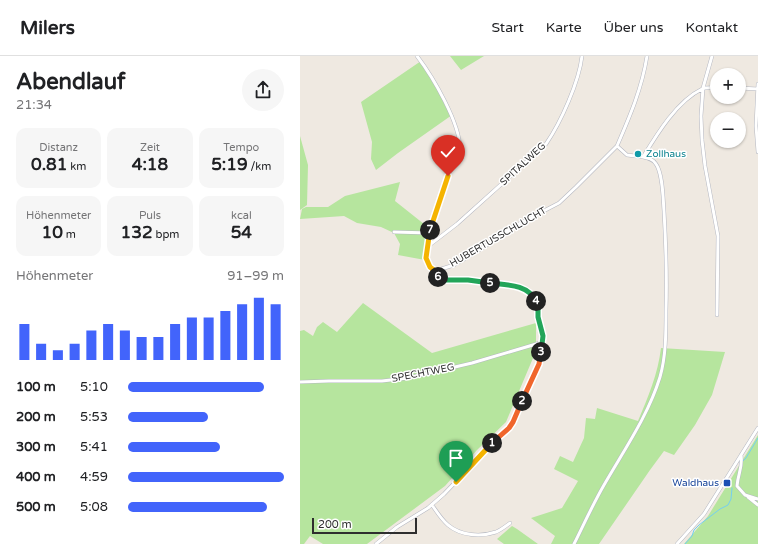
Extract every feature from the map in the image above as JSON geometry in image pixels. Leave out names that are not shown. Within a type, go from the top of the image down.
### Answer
[{"type":"street","points":[[376,544],[397,527],[432,505],[509,428],[539,364],[543,342],[536,300],[533,294],[527,289],[517,286],[479,281],[445,280],[436,275],[435,271],[428,264],[427,247],[430,233],[444,185],[460,152],[452,116],[417,56]]},
{"type":"street","name":"SPITALWEG","points":[[427,247],[457,224],[546,144],[556,128],[576,85],[582,56]]},
{"type":"street","points":[[574,544],[604,486],[644,418],[660,377],[664,358],[666,338],[666,269],[660,174],[656,164],[650,159],[627,155],[623,153],[618,146],[636,99],[647,56]]},
{"type":"street","points":[[712,56],[703,88],[701,116],[705,166],[718,236],[717,315]]},
{"type":"street","points":[[758,84],[756,126],[758,152]]},
{"type":"street","points":[[643,157],[656,135],[676,110],[703,88],[710,88]]},
{"type":"street","points":[[746,88],[758,89]]},
{"type":"street","name":"HUBERTUSSCHLUCHT","points":[[435,271],[454,265],[495,240],[512,227],[559,203],[618,146]]},
{"type":"street","points":[[394,232],[430,233]]},
{"type":"street","name":"SPECHTWEG","points":[[300,382],[382,381],[408,378],[472,363],[543,342]]},
{"type":"street","points":[[677,544],[704,514],[758,428]]},
{"type":"street","points":[[741,454],[743,464],[737,486],[745,495],[758,505]]},
{"type":"street","points":[[745,495],[758,499]]},
{"type":"street","points":[[432,505],[447,524],[464,533],[484,535],[498,532],[510,523]]},
{"type":"green space","points":[[450,56],[484,56],[461,70]]},
{"type":"green space","points":[[421,61],[452,115],[376,170],[371,159],[372,142],[361,102]]},
{"type":"green space","points":[[300,136],[308,165],[307,205],[300,210]]},
{"type":"green space","points":[[400,182],[395,201],[429,228],[425,260],[398,255],[400,244],[394,233],[381,227],[357,223],[344,216],[300,219],[302,209],[306,207],[328,207],[345,196]]},
{"type":"green space","points":[[363,303],[432,353],[536,323],[536,351],[506,422],[477,450],[445,486],[367,544],[323,544],[310,536],[304,544],[300,544],[300,331],[304,330],[313,336],[317,327],[323,322],[337,332]]},
{"type":"green space","points":[[661,348],[725,352],[712,395],[695,425],[674,455],[664,451],[599,544],[551,544],[555,536],[531,518],[562,508],[578,481],[554,469],[560,456],[573,462],[584,438],[586,418],[595,419],[597,408],[638,421],[655,376]]},
{"type":"green space","points":[[758,435],[758,544],[684,544],[708,516]]},
{"type":"green space","points":[[512,526],[538,544],[504,544],[497,539]]},
{"type":"waterway","points":[[742,462],[758,438]]},
{"type":"waterway","points":[[685,544],[699,525],[720,509],[728,505],[731,499],[732,488]]},
{"type":"place","name":"Zollhaus","points":[[638,154]]},
{"type":"place","name":"Waldhaus","points":[[727,483]]},
{"type":"route","points":[[448,176],[430,233],[426,252],[428,264],[439,278],[445,280],[479,281],[517,286],[527,289],[533,294],[536,300],[538,317],[543,336],[539,364],[513,422],[509,428],[468,468],[456,482]]}]
